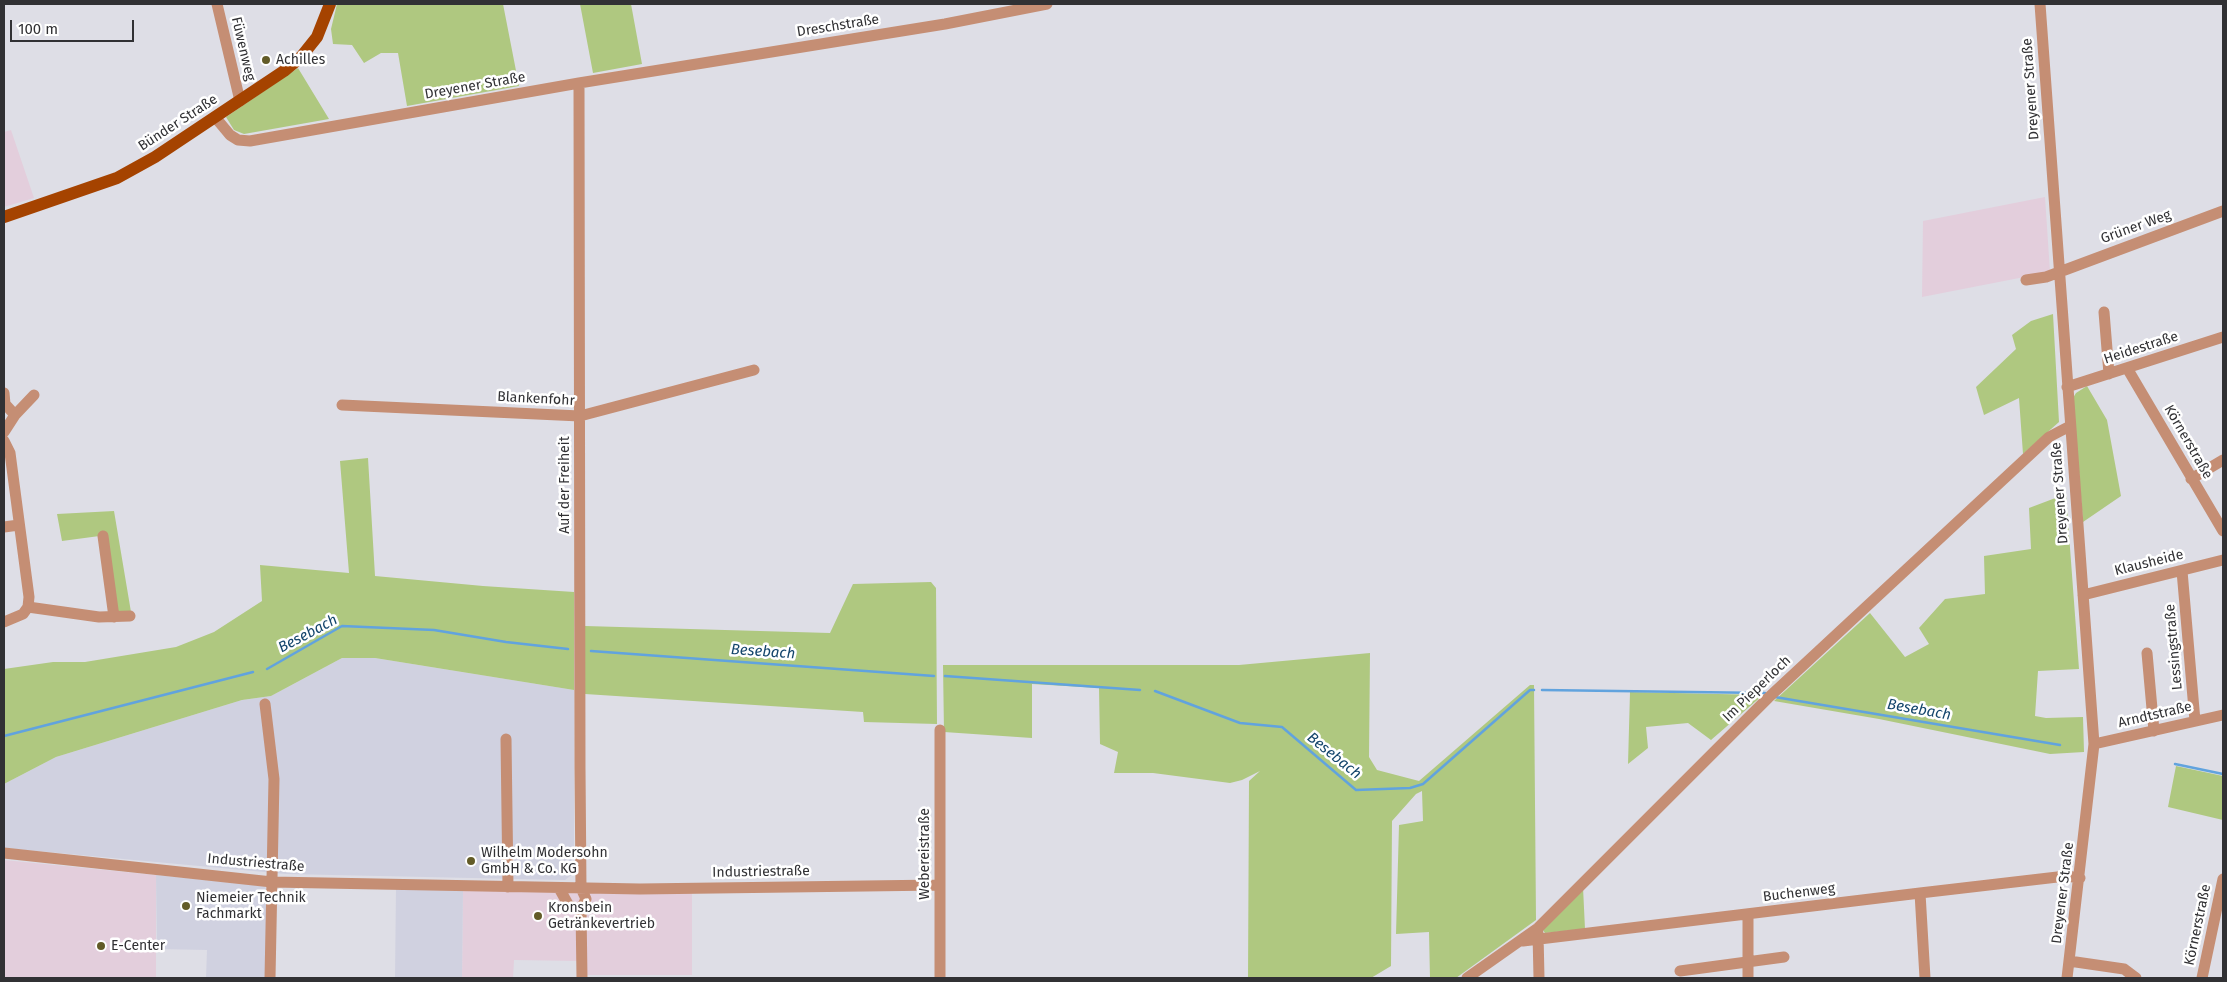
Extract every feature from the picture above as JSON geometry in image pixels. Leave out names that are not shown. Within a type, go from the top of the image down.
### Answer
[{"type":"main road","name":"Bünder Straße","points":[[4,217],[116,178],[155,157],[284,71],[311,46],[324,22],[330,4]]},
{"type":"street","name":"Füwenweg","points":[[217,4],[240,101]]},
{"type":"street","name":"Dreschstraße","points":[[750,54],[945,24],[1047,4]]},
{"type":"street","name":"Dreyener Straße","points":[[2040,4],[2094,744],[2067,978]]},
{"type":"street","name":"Dreyener Straße","points":[[215,117],[230,135],[238,140],[250,141],[579,82],[750,54]]},
{"type":"street","name":"Auf der Freiheit","points":[[579,82],[582,888]]},
{"type":"street","name":"Grüner Weg","points":[[2026,280],[2046,277],[2223,211]]},
{"type":"street","points":[[2104,312],[2109,374]]},
{"type":"street","name":"Heidestraße","points":[[2067,387],[2223,337]]},
{"type":"street","name":"Körnerstraße","points":[[2127,368],[2223,531]]},
{"type":"street","name":"Blankenfohr","points":[[342,405],[580,416],[754,370]]},
{"type":"street","points":[[4,393],[5,404],[15,415]]},
{"type":"street","points":[[4,432],[15,415],[34,395]]},
{"type":"street","name":"Im Pieperloch","points":[[1538,933],[1768,698],[2050,437],[2070,426]]},
{"type":"street","points":[[4,441],[10,453],[29,597],[28,607],[23,614],[4,622]]},
{"type":"street","points":[[2192,479],[2223,460]]},
{"type":"street","points":[[4,527],[19,525]]},
{"type":"street","points":[[103,536],[114,617]]},
{"type":"street","name":"Klausheide","points":[[2083,595],[2223,560]]},
{"type":"street","name":"Lessingstraße","points":[[2182,571],[2195,721]]},
{"type":"street","points":[[28,607],[114,617],[130,616]]},
{"type":"street","points":[[2146,653],[2154,731]]},
{"type":"street","points":[[265,704],[274,779],[270,978]]},
{"type":"street","name":"Arndtstraße","points":[[2094,744],[2223,715]]},
{"type":"street","name":"Webereistraße","points":[[940,730],[940,978]]},
{"type":"street","points":[[506,739],[508,887]]},
{"type":"street","name":"Industriestraße","points":[[4,853],[272,882],[559,888],[940,885]]},
{"type":"street","name":"Buchenweg","points":[[1467,978],[1522,941],[1538,933],[1748,914],[2066,876],[2080,878]]},
{"type":"street","name":"Körnerstraße","points":[[2202,978],[2223,879]]},
{"type":"street","points":[[559,888],[568,906],[581,909]]},
{"type":"street","points":[[582,888],[586,899],[581,909],[582,978]]},
{"type":"street","points":[[1920,892],[1925,978]]},
{"type":"street","points":[[1748,914],[1748,978]]},
{"type":"street","points":[[1538,933],[1538,978]]},
{"type":"street","points":[[1680,970],[1784,958]]},
{"type":"street","points":[[2069,961],[2124,969],[2136,978]]},
{"type":"shaded area","points":[[11,130],[34,198],[4,207],[4,132]]},
{"type":"shaded area","points":[[2045,197],[2050,272],[1922,297],[1923,221]]},
{"type":"shaded area","points":[[342,658],[375,658],[574,690],[574,873],[565,880],[286,874],[4,848],[4,784],[56,757],[242,700],[271,696]]},
{"type":"shaded area","points":[[4,860],[156,875],[156,978],[4,978]]},
{"type":"shaded area","points":[[156,875],[265,886],[268,894],[266,978],[206,978],[207,950],[157,949]]},
{"type":"shaded area","points":[[396,888],[463,889],[462,978],[395,978]]},
{"type":"shaded area","points":[[463,889],[692,890],[692,975],[585,975],[578,961],[514,960],[513,978],[462,978]]},
{"type":"green space","points":[[337,4],[503,4],[519,86],[407,106],[398,53],[381,53],[364,63],[352,45],[333,44],[331,29]]},
{"type":"green space","points":[[580,4],[631,4],[642,64],[593,73]]},
{"type":"green space","points":[[298,68],[329,119],[244,134],[234,130],[226,117]]},
{"type":"green space","points":[[2053,314],[2059,422],[2023,454],[2019,398],[1984,415],[1976,387],[2016,349],[2012,335],[2031,321]]},
{"type":"green space","points":[[2087,386],[2107,420],[2121,496],[2083,522],[2073,398],[2076,393]]},
{"type":"green space","points":[[368,458],[375,576],[574,592],[574,690],[375,658],[342,658],[271,696],[242,700],[56,757],[4,784],[4,669],[53,662],[85,662],[176,647],[214,632],[262,601],[260,565],[349,573],[340,461]]},
{"type":"green space","points":[[2066,494],[2079,669],[2038,671],[2035,716],[2046,718],[2083,717],[2084,752],[2050,754],[1879,719],[1774,701],[1870,613],[1905,657],[1929,644],[1919,628],[1945,599],[1985,594],[1984,556],[2031,549],[2029,508]]},
{"type":"green space","points":[[114,511],[131,612],[118,613],[107,535],[62,541],[57,514]]},
{"type":"green space","points":[[931,582],[936,588],[937,724],[864,722],[863,712],[585,694],[585,626],[830,633],[853,584]]},
{"type":"green space","points":[[1370,653],[1369,757],[1377,770],[1419,781],[1530,685],[1534,685],[1536,920],[1456,978],[1430,978],[1429,932],[1396,934],[1399,825],[1423,821],[1422,791],[1416,794],[1392,821],[1391,966],[1371,978],[1248,978],[1249,781],[1260,771],[1242,780],[1230,783],[1153,773],[1114,773],[1118,752],[1100,744],[1099,688],[1032,684],[1032,738],[944,732],[943,665],[1239,665]]},
{"type":"green space","points":[[1630,692],[1763,695],[1711,740],[1688,723],[1646,727],[1648,748],[1628,764]]},
{"type":"green space","points":[[2176,766],[2223,776],[2223,820],[2168,807]]},
{"type":"green space","points":[[1583,887],[1585,929],[1545,933],[1542,929]]},
{"type":"waterway","name":"Besebach","points":[[267,669],[342,626],[434,630],[506,642],[568,649]]},
{"type":"waterway","name":"Besebach","points":[[591,651],[934,676]]},
{"type":"waterway","name":"Besebach","points":[[4,736],[253,672]]},
{"type":"waterway","name":"Besebach","points":[[945,676],[1140,690]]},
{"type":"waterway","name":"Besebach","points":[[1155,691],[1240,723],[1282,727],[1356,790],[1410,788],[1423,784],[1530,690],[1534,690]]},
{"type":"waterway","name":"Besebach","points":[[1542,690],[1765,693]]},
{"type":"waterway","name":"Besebach","points":[[1775,697],[2060,745]]},
{"type":"waterway","name":"Besebach","points":[[2175,764],[2223,774]]},
{"type":"place","name":"Achilles","points":[[266,60]]},
{"type":"place","name":"Wilhelm Modersohn GmbH & Co. KG","points":[[471,861]]},
{"type":"place","name":"Niemeier Technik Fachmarkt","points":[[186,906]]},
{"type":"place","name":"Kronsbein Getränkevertrieb","points":[[538,916]]},
{"type":"place","name":"E-Center","points":[[101,946]]}]
